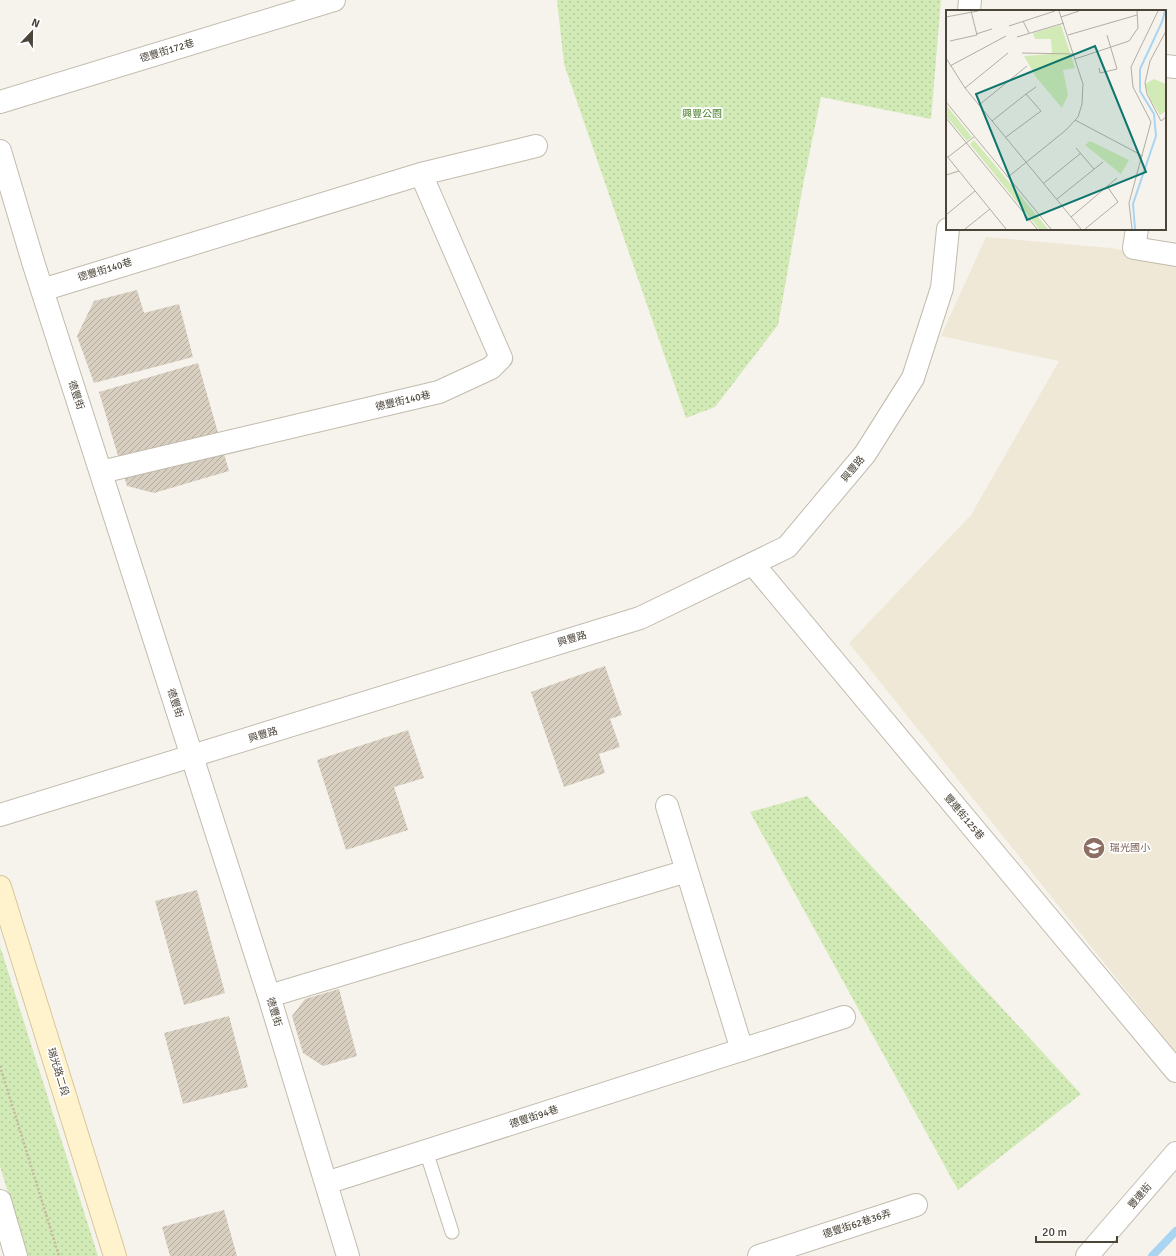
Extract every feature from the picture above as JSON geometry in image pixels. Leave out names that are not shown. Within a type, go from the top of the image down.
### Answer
[{"type":"street","name":"德豐街172巷","points":[[0,102],[334,0]]},
{"type":"street","points":[[969,10],[970,0]]},
{"type":"street","points":[[1166,66],[1176,67]]},
{"type":"street","name":"德豐街140巷","points":[[42,290],[421,174],[536,146]]},
{"type":"street","name":"德豐街","points":[[0,151],[42,290],[269,996],[348,1256]]},
{"type":"street","name":"德豐街140巷","points":[[101,472],[438,392],[492,368],[501,358],[421,174]]},
{"type":"street","name":"興豐路","points":[[0,815],[640,618],[787,547],[865,454],[913,378],[942,288],[948,230]]},
{"type":"street","points":[[1137,230],[1134,248],[1176,255]]},
{"type":"street","name":"豐連街125巷","points":[[753,564],[1176,1071]]},
{"type":"street","points":[[667,806],[742,1050]]},
{"type":"street","points":[[269,996],[687,871]]},
{"type":"street","name":"瑞光路二段","points":[[0,888],[115,1256]]},
{"type":"street","name":"德豐街94巷","points":[[326,1183],[844,1017]]},
{"type":"street","name":"豐連街","points":[[1087,1256],[1176,1153]]},
{"type":"street","points":[[0,1202],[16,1256]]},
{"type":"street","name":"德豐街62巷36弄","points":[[759,1256],[800,1250],[916,1205]]},
{"type":"lane","points":[[426,1151],[452,1232]]},
{"type":"path","points":[[0,1066],[59,1256]]},
{"type":"shaded area","name":"瑞光國小","points":[[986,237],[1111,248],[1176,262],[1176,1053],[849,643],[971,515],[1059,361],[941,336]]},
{"type":"green space","name":"興豐公園","points":[[557,0],[941,0],[931,119],[821,97],[803,185],[778,325],[715,407],[686,418],[564,64]]},
{"type":"green space","points":[[807,796],[1081,1094],[958,1190],[750,812]]},
{"type":"green space","points":[[0,946],[98,1256],[27,1256],[0,1166]]},
{"type":"building","points":[[137,290],[144,313],[179,304],[193,357],[94,383],[77,336],[94,301]]},
{"type":"building","points":[[198,363],[229,471],[154,493],[127,486],[99,392]]},
{"type":"building","points":[[605,666],[622,715],[610,719],[620,747],[599,754],[605,773],[564,787],[531,692]]},
{"type":"building","points":[[408,730],[424,778],[394,787],[408,830],[346,850],[317,760]]},
{"type":"building","points":[[197,890],[225,993],[184,1005],[155,901]]},
{"type":"building","points":[[339,989],[357,1056],[323,1066],[303,1053],[292,1016],[305,999]]},
{"type":"building","points":[[229,1016],[248,1087],[183,1104],[164,1033]]},
{"type":"building","points":[[224,1210],[237,1256],[170,1256],[162,1227]]},
{"type":"waterway","points":[[1152,1256],[1176,1231]]},
{"type":"place","name":"瑞光國小","points":[[1094,848]]}]
